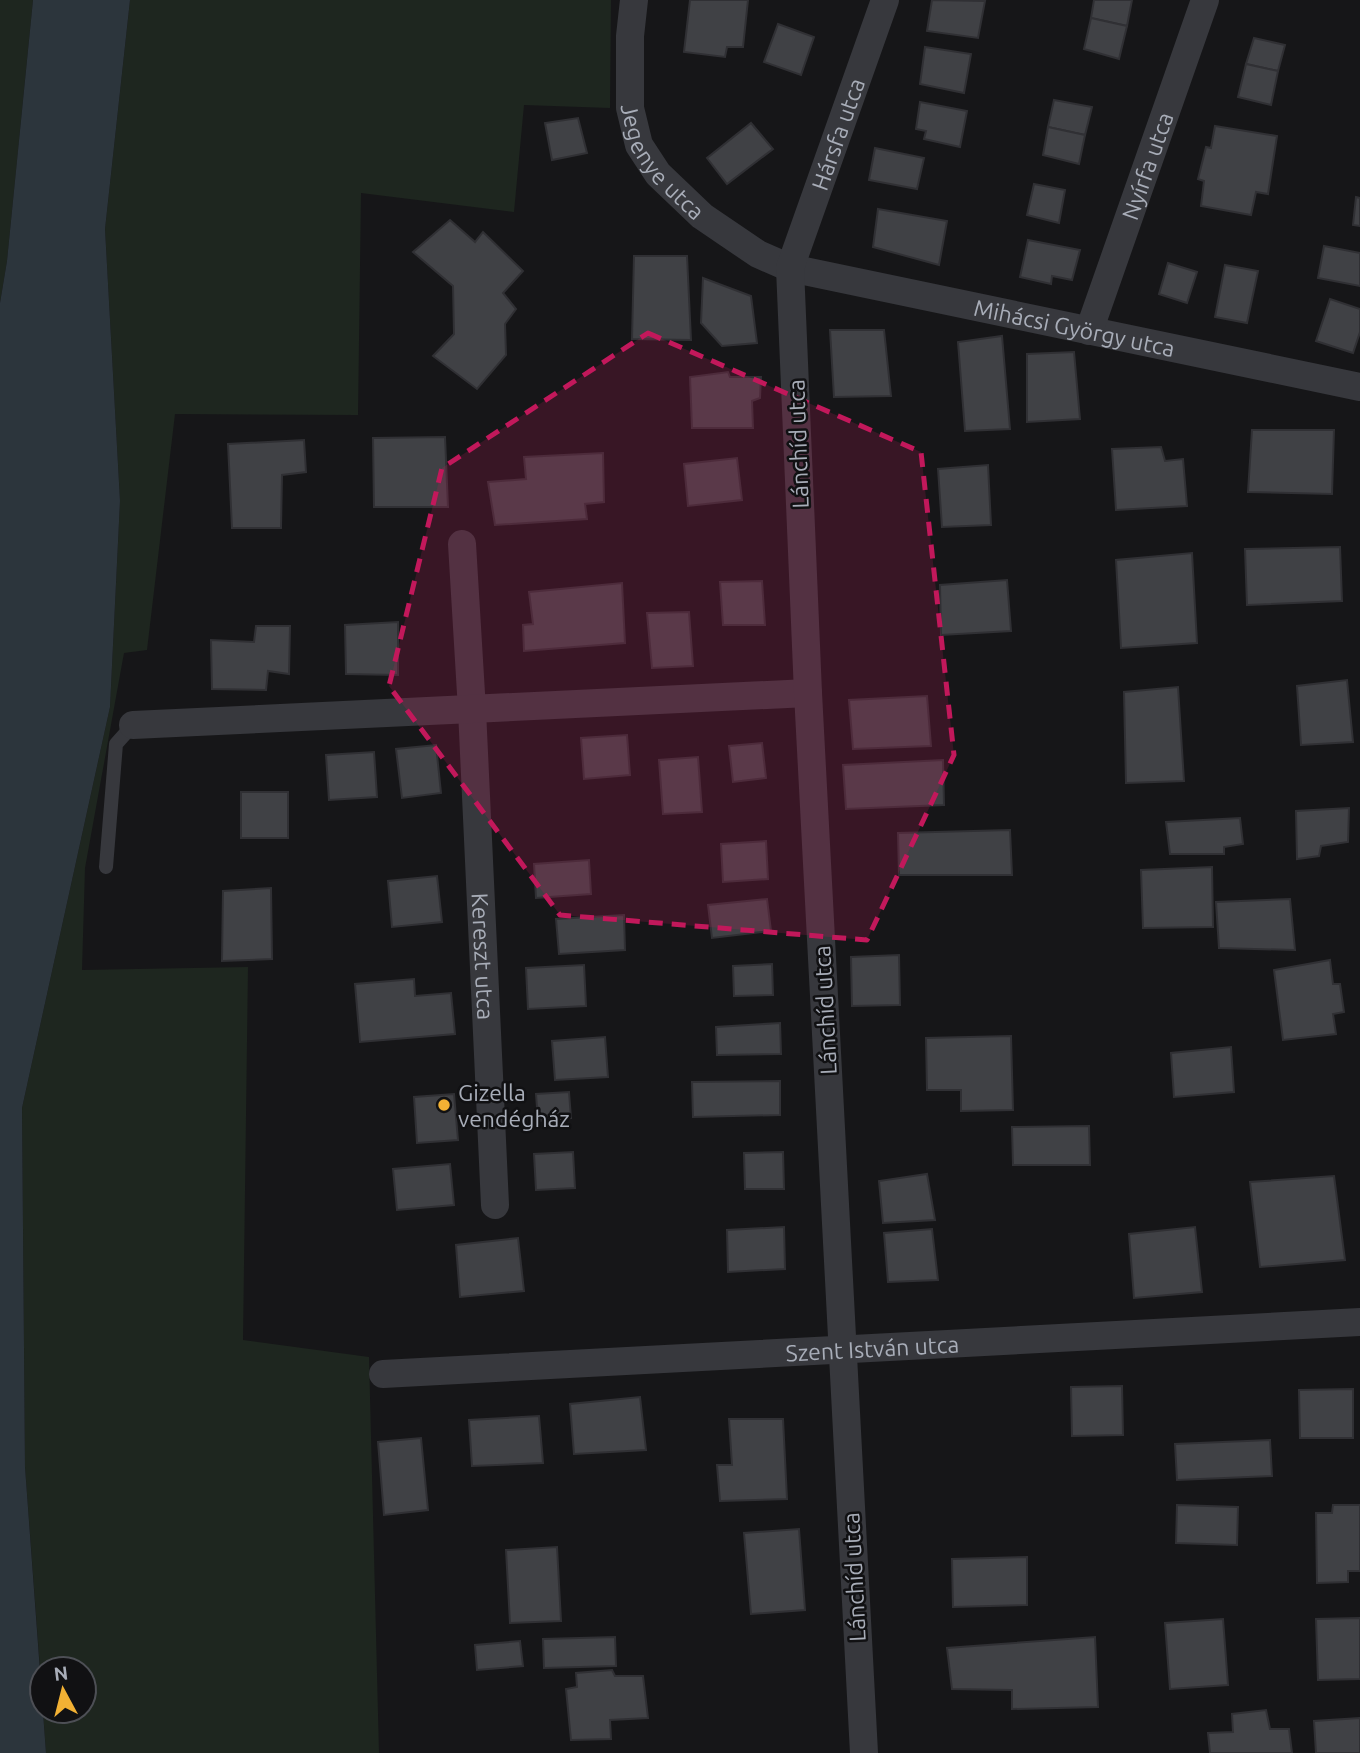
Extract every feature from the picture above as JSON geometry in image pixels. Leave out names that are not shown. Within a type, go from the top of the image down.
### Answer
[{"type":"street","name":"Jegenye utca","points":[[634,0],[630,36],[629,108],[639,145],[658,174],[702,216],[758,254],[790,268]]},
{"type":"street","name":"Hársfa utca","points":[[790,268],[885,0]]},
{"type":"street","name":"Nyírfa utca","points":[[1090,331],[1205,0]]},
{"type":"street","name":"Mihácsi György utca","points":[[790,268],[1360,387]]},
{"type":"street","name":"Lánchíd utca","points":[[790,268],[808,694],[864,1753]]},
{"type":"street","name":"Kereszt utca","points":[[462,544],[495,1205]]},
{"type":"street","points":[[133,725],[808,694]]},
{"type":"street","name":"Szent István utca","points":[[383,1374],[1360,1322]]},
{"type":"lane","points":[[106,867],[116,744],[133,725]]},
{"type":"highlighted area","points":[[648,333],[921,452],[954,755],[867,940],[560,915],[389,686],[442,468]]},
{"type":"shaded area","points":[[0,0],[33,0],[7,261],[0,303]]},
{"type":"shaded area","points":[[33,0],[130,0],[105,229],[120,501],[110,707],[22,1108],[25,1467],[39,1655],[28,1655],[28,1725],[44,1725],[46,1753],[0,1753],[0,303],[7,261]]},
{"type":"shaded area","points":[[130,0],[611,0],[610,108],[524,105],[514,212],[361,193],[358,415],[175,414],[147,650],[124,653],[85,868],[82,970],[248,967],[243,1340],[369,1357],[379,1753],[46,1753],[44,1725],[98,1725],[98,1655],[39,1655],[25,1467],[22,1108],[110,707],[120,501],[105,229]]},
{"type":"building","points":[[690,0],[748,0],[743,47],[727,47],[725,57],[684,52]]},
{"type":"building","points":[[932,0],[985,1],[978,38],[927,31]]},
{"type":"building","points":[[1094,0],[1132,0],[1127,26],[1091,18]]},
{"type":"building","points":[[1091,18],[1127,26],[1119,59],[1084,49]]},
{"type":"building","points":[[778,24],[814,37],[801,75],[764,62]]},
{"type":"building","points":[[1254,38],[1285,45],[1278,71],[1246,64]]},
{"type":"building","points":[[925,47],[971,54],[964,93],[920,84]]},
{"type":"building","points":[[1246,64],[1278,71],[1271,105],[1238,97]]},
{"type":"building","points":[[1054,100],[1092,107],[1085,135],[1048,127]]},
{"type":"building","points":[[920,102],[967,111],[960,147],[924,139],[926,131],[916,129]]},
{"type":"building","points":[[578,118],[587,153],[552,160],[545,123]]},
{"type":"building","points":[[751,123],[773,149],[727,184],[707,158]]},
{"type":"building","points":[[1215,126],[1277,136],[1268,194],[1256,192],[1251,215],[1201,206],[1204,181],[1198,179],[1206,147],[1211,148]]},
{"type":"building","points":[[1048,127],[1085,135],[1079,164],[1043,155]]},
{"type":"building","points":[[875,148],[924,158],[917,189],[869,180]]},
{"type":"building","points":[[1034,184],[1065,190],[1059,223],[1027,215]]},
{"type":"building","points":[[1356,197],[1360,198],[1360,226],[1353,225]]},
{"type":"building","points":[[878,209],[947,221],[939,265],[873,247]]},
{"type":"building","points":[[450,220],[475,242],[483,232],[523,271],[503,293],[516,309],[505,324],[506,355],[477,389],[433,356],[454,334],[453,286],[413,252]]},
{"type":"building","points":[[1028,240],[1080,250],[1072,280],[1052,276],[1051,284],[1020,277]]},
{"type":"building","points":[[1324,246],[1360,253],[1360,286],[1318,278]]},
{"type":"building","points":[[634,256],[687,256],[691,340],[632,339]]},
{"type":"building","points":[[1168,263],[1197,272],[1187,303],[1159,294]]},
{"type":"building","points":[[1225,265],[1258,271],[1247,323],[1215,317]]},
{"type":"building","points":[[703,278],[751,296],[757,343],[722,346],[701,323]]},
{"type":"building","points":[[1330,299],[1360,309],[1360,332],[1353,353],[1316,341]]},
{"type":"building","points":[[830,330],[884,330],[891,396],[834,397]]},
{"type":"building","points":[[1002,336],[1010,429],[965,431],[958,342]]},
{"type":"building","points":[[1074,352],[1080,419],[1027,422],[1027,354]]},
{"type":"building","points":[[728,372],[730,377],[761,377],[760,398],[752,401],[753,428],[692,428],[690,377]]},
{"type":"building","points":[[1252,430],[1334,430],[1332,494],[1248,492]]},
{"type":"building","points":[[445,437],[448,507],[374,507],[373,438]]},
{"type":"building","points":[[304,440],[306,472],[282,475],[281,528],[232,528],[228,444]]},
{"type":"building","points":[[1161,447],[1165,461],[1183,459],[1187,506],[1116,510],[1112,449]]},
{"type":"building","points":[[603,453],[604,502],[585,504],[587,519],[495,525],[488,482],[526,479],[524,457]]},
{"type":"building","points":[[737,458],[742,500],[688,506],[684,464]]},
{"type":"building","points":[[988,465],[991,525],[942,527],[938,469]]},
{"type":"building","points":[[1340,547],[1342,601],[1247,605],[1245,549]]},
{"type":"building","points":[[1192,553],[1197,643],[1121,648],[1116,560]]},
{"type":"building","points":[[1007,580],[1011,631],[941,635],[940,585]]},
{"type":"building","points":[[762,581],[765,625],[723,625],[720,582]]},
{"type":"building","points":[[622,583],[625,643],[524,651],[523,625],[533,624],[529,592]]},
{"type":"building","points":[[689,612],[693,666],[652,668],[647,613]]},
{"type":"building","points":[[398,622],[398,675],[346,674],[345,625]]},
{"type":"building","points":[[256,626],[290,626],[289,674],[268,671],[266,690],[212,689],[211,640],[254,642]]},
{"type":"building","points":[[1347,680],[1353,742],[1301,745],[1297,686]]},
{"type":"building","points":[[1178,687],[1184,781],[1126,783],[1124,692]]},
{"type":"building","points":[[927,696],[931,746],[853,749],[849,700]]},
{"type":"building","points":[[627,735],[630,775],[584,779],[581,738]]},
{"type":"building","points":[[762,743],[766,778],[733,782],[729,746]]},
{"type":"building","points":[[436,745],[441,793],[402,798],[396,749]]},
{"type":"building","points":[[374,752],[377,797],[329,800],[326,755]]},
{"type":"building","points":[[698,757],[702,812],[663,814],[659,760]]},
{"type":"building","points":[[943,760],[944,805],[846,809],[843,765]]},
{"type":"building","points":[[241,792],[288,792],[288,838],[241,838]]},
{"type":"building","points":[[1349,808],[1348,842],[1321,846],[1319,856],[1297,859],[1296,811]]},
{"type":"building","points":[[1240,818],[1243,844],[1224,847],[1224,854],[1170,854],[1166,822]]},
{"type":"building","points":[[1010,830],[1012,875],[899,875],[898,833]]},
{"type":"building","points":[[766,841],[768,879],[723,882],[721,844]]},
{"type":"building","points":[[589,860],[591,894],[536,898],[534,864]]},
{"type":"building","points":[[1212,867],[1213,927],[1143,928],[1141,870]]},
{"type":"building","points":[[437,876],[442,922],[392,927],[388,881]]},
{"type":"building","points":[[271,888],[272,959],[222,961],[223,891]]},
{"type":"building","points":[[767,899],[771,931],[712,938],[708,905]]},
{"type":"building","points":[[1290,899],[1295,950],[1219,948],[1216,902]]},
{"type":"building","points":[[624,915],[625,950],[559,954],[556,919]]},
{"type":"building","points":[[899,955],[900,1005],[852,1006],[851,957]]},
{"type":"building","points":[[1330,960],[1333,984],[1340,984],[1344,1012],[1333,1014],[1336,1034],[1283,1040],[1274,970]]},
{"type":"building","points":[[772,964],[773,995],[734,996],[733,966]]},
{"type":"building","points":[[584,965],[586,1006],[528,1009],[526,968]]},
{"type":"building","points":[[414,979],[415,996],[451,993],[455,1034],[360,1042],[355,984]]},
{"type":"building","points":[[780,1023],[781,1054],[717,1055],[716,1027]]},
{"type":"building","points":[[1011,1036],[1013,1110],[961,1111],[961,1090],[927,1090],[926,1038]]},
{"type":"building","points":[[605,1037],[608,1077],[555,1080],[552,1041]]},
{"type":"building","points":[[1231,1047],[1234,1092],[1174,1097],[1171,1053]]},
{"type":"building","points":[[780,1081],[780,1115],[693,1117],[692,1082]]},
{"type":"building","points":[[569,1092],[571,1118],[538,1121],[536,1094]]},
{"type":"building","points":[[454,1094],[458,1140],[417,1143],[414,1097]]},
{"type":"building","points":[[1089,1126],[1090,1165],[1013,1165],[1012,1127]]},
{"type":"building","points":[[573,1152],[575,1188],[536,1190],[534,1154]]},
{"type":"building","points":[[783,1152],[784,1189],[745,1189],[744,1153]]},
{"type":"building","points":[[450,1164],[454,1205],[397,1210],[393,1169]]},
{"type":"building","points":[[927,1174],[935,1220],[883,1223],[879,1181]]},
{"type":"building","points":[[1334,1176],[1345,1260],[1260,1267],[1250,1182]]},
{"type":"building","points":[[784,1227],[785,1269],[728,1272],[727,1230]]},
{"type":"building","points":[[1195,1227],[1202,1292],[1134,1298],[1129,1234]]},
{"type":"building","points":[[932,1229],[938,1280],[888,1282],[884,1233]]},
{"type":"building","points":[[518,1238],[524,1291],[460,1297],[456,1245]]},
{"type":"building","points":[[1122,1386],[1123,1435],[1072,1436],[1071,1387]]},
{"type":"building","points":[[1353,1389],[1353,1438],[1300,1438],[1299,1390]]},
{"type":"building","points":[[640,1397],[646,1450],[574,1454],[570,1404]]},
{"type":"building","points":[[539,1416],[543,1463],[472,1466],[469,1420]]},
{"type":"building","points":[[729,1419],[783,1419],[787,1499],[720,1501],[717,1465],[732,1465]]},
{"type":"building","points":[[421,1438],[428,1510],[384,1515],[378,1442]]},
{"type":"building","points":[[1270,1440],[1272,1476],[1177,1480],[1175,1444]]},
{"type":"building","points":[[1177,1505],[1238,1507],[1237,1545],[1176,1543]]},
{"type":"building","points":[[1333,1505],[1360,1505],[1360,1571],[1348,1571],[1348,1582],[1317,1583],[1316,1513],[1332,1513]]},
{"type":"building","points":[[799,1529],[805,1610],[751,1614],[744,1533]]},
{"type":"building","points":[[557,1547],[561,1621],[510,1623],[506,1550]]},
{"type":"building","points":[[1027,1557],[1027,1605],[953,1607],[952,1559]]},
{"type":"building","points":[[1360,1618],[1360,1679],[1318,1680],[1316,1619]]},
{"type":"building","points":[[1223,1619],[1228,1685],[1170,1689],[1165,1623]]},
{"type":"building","points":[[615,1637],[616,1666],[544,1668],[543,1639]]},
{"type":"building","points":[[1095,1637],[1098,1707],[1012,1709],[1012,1690],[952,1689],[947,1648]]},
{"type":"building","points":[[520,1641],[523,1666],[477,1670],[475,1645]]},
{"type":"building","points":[[612,1670],[615,1676],[643,1676],[648,1718],[610,1720],[611,1739],[571,1740],[566,1689],[577,1687],[576,1673]]},
{"type":"building","points":[[1266,1710],[1270,1729],[1289,1729],[1292,1753],[1210,1753],[1208,1733],[1233,1732],[1232,1714]]},
{"type":"building","points":[[1360,1718],[1360,1753],[1316,1753],[1314,1721]]},
{"type":"place","name":"Gizella vendégház","points":[[444,1105]]}]
